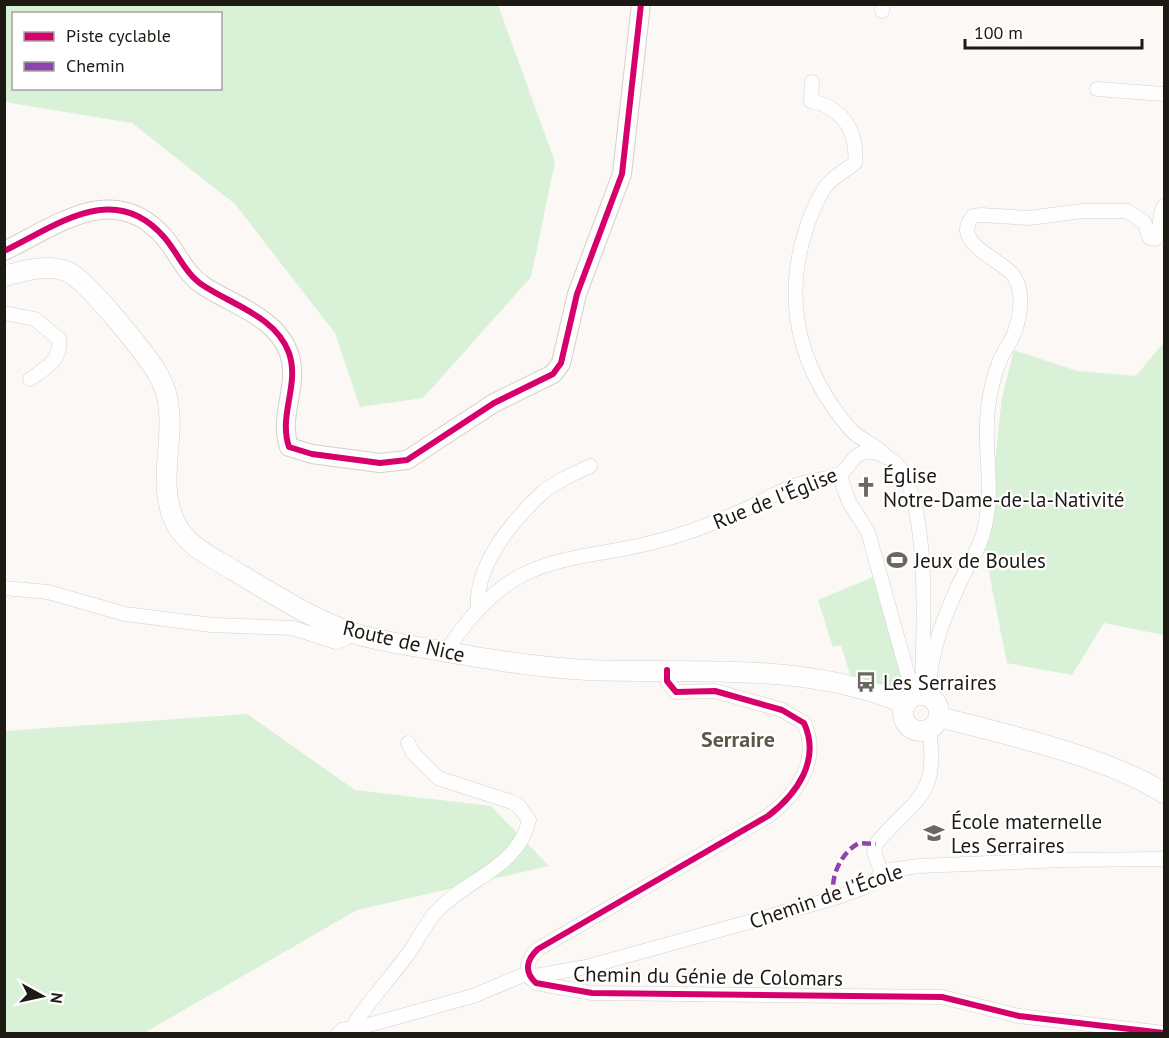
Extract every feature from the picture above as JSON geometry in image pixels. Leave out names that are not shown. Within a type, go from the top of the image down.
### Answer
[{"type":"main road","name":"Route de Nice","points":[[4,276],[49,268],[72,273],[88,287],[157,373],[169,405],[165,474],[167,495],[172,516],[188,542],[237,572],[350,632],[446,652],[567,668],[786,673],[917,698]]},
{"type":"main road","points":[[934,724],[936,703],[917,698],[904,718],[909,727],[918,731],[934,724],[1057,750],[1121,771],[1164,793]]},
{"type":"street","points":[[4,250],[74,216],[92,210],[110,208],[142,216],[167,240],[189,274],[202,285],[256,315],[288,349],[293,366],[293,386],[285,425],[289,447],[312,454],[380,463],[407,460],[494,403],[553,374],[561,363],[577,294],[622,174],[641,4]]},
{"type":"street","points":[[812,82],[811,101],[834,110],[848,125],[856,148],[855,163],[827,185],[809,218],[796,276],[794,304],[796,323],[822,390],[853,432],[878,447],[899,468],[912,496],[921,543],[924,592],[917,698]]},
{"type":"street","points":[[1097,89],[1164,94]]},
{"type":"street","points":[[917,698],[941,624],[983,534],[990,494],[988,410],[999,362],[1016,330],[1019,315],[1020,296],[1015,278],[1008,269],[976,248],[968,225],[973,216],[1029,218],[1082,211],[1127,212],[1138,216],[1150,238],[1155,239],[1159,233],[1160,215],[1164,206]]},
{"type":"street","points":[[4,313],[35,319],[58,339],[59,350],[52,364],[30,379]]},
{"type":"street","name":"Rue de l'Église","points":[[446,652],[477,609],[521,576],[540,568],[666,538],[730,516],[789,488],[839,474],[859,454],[876,452],[887,457]]},
{"type":"street","points":[[477,609],[482,578],[513,524],[543,493],[590,466]]},
{"type":"street","points":[[839,474],[849,502],[868,532],[917,698]]},
{"type":"street","points":[[4,588],[42,590],[125,614],[212,625],[304,629],[336,642],[345,639],[350,632]]},
{"type":"street","name":"Chemin du Génie de Colomars","points":[[667,670],[667,681],[676,692],[715,691],[782,710],[804,723],[810,748],[804,775],[788,799],[768,816],[538,949],[528,961],[529,975],[543,986],[592,993],[942,997],[1009,1014],[1164,1033]]},
{"type":"street","points":[[882,875],[874,851],[876,844],[915,806],[923,793],[932,758],[934,724]]},
{"type":"street","points":[[356,1028],[355,1023],[364,1009],[409,952],[434,914],[515,852],[525,836],[529,820],[518,805],[438,778],[413,753],[408,743]]},
{"type":"street","name":"Chemin de l'École","points":[[338,1034],[342,1030],[473,996],[529,975],[586,967],[726,930],[852,892],[891,870],[919,866],[1063,860],[1164,860]]},
{"type":"green space","points":[[4,5],[498,5],[555,162],[531,277],[423,398],[360,407],[335,333],[235,204],[132,123],[5,102]]},
{"type":"green space","points":[[1164,342],[1164,635],[1104,623],[1072,675],[1007,663],[985,553],[1002,397],[1014,350],[1077,371],[1136,376]]},
{"type":"green space","points":[[873,577],[906,690],[904,692],[851,678],[841,645],[833,647],[818,600]]},
{"type":"green space","points":[[247,714],[355,790],[491,806],[549,866],[357,910],[144,1033],[5,1034],[5,731]]},
{"type":"marked path","points":[[835,898],[833,891],[835,875],[847,853],[859,843],[876,844]]},
{"type":"cycle path","points":[[4,251],[65,220],[86,213],[106,210],[125,211],[145,220],[164,237],[197,281],[264,321],[283,341],[292,365],[286,423],[289,447],[312,454],[380,463],[407,460],[494,403],[553,374],[561,363],[577,294],[622,174],[641,4]]},
{"type":"cycle path","points":[[667,670],[667,681],[676,692],[715,691],[782,710],[804,723],[809,737],[810,750],[803,775],[797,787],[768,816],[538,949],[531,957],[528,966],[530,975],[536,983],[592,993],[942,997],[1019,1016],[1164,1033]]},
{"type":"place","name":"Église Notre-Dame-de-la-Nativité","points":[[866,487]]},
{"type":"place","name":"Jeux de Boules","points":[[897,560]]},
{"type":"place","name":"Les Serraires","points":[[866,682]]},
{"type":"place","name":"École maternelle Les Serraires","points":[[934,833]]},
{"type":"district","name":"Serraire","points":[[738,739]]}]
